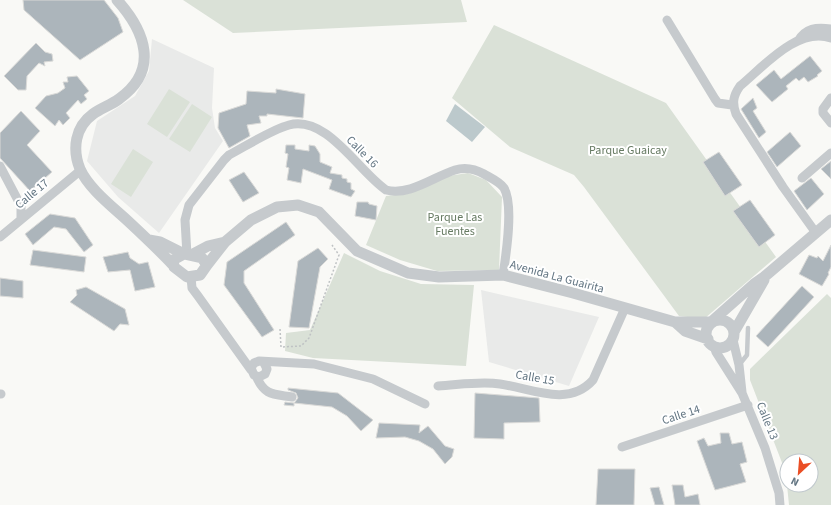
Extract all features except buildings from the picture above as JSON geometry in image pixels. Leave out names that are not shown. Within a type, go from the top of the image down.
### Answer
[{"type":"street","points":[[117,0],[128,11],[141,33],[145,49],[143,66],[137,79],[126,93],[92,115],[81,126],[76,141],[75,150],[81,170],[104,199],[148,239],[183,275],[191,277],[192,288],[237,350],[257,373]]},
{"type":"street","points":[[667,20],[718,103],[732,105]]},
{"type":"street","points":[[798,41],[806,31],[811,29],[831,29]]},
{"type":"street","points":[[816,233],[783,186],[736,114],[732,105],[734,95],[740,86],[789,44],[817,36],[831,38]]},
{"type":"street","points":[[831,98],[823,109],[831,123]]},
{"type":"street","name":"Calle 16","points":[[187,255],[185,220],[189,205],[224,160],[229,155],[288,125],[306,124],[328,135],[378,185],[386,190],[404,191],[415,188],[452,171],[468,168],[478,171],[495,180],[503,187],[508,199],[503,275]]},
{"type":"street","points":[[802,178],[831,153]]},
{"type":"street","points":[[0,166],[21,206],[20,219]]},
{"type":"street","name":"Calle 17","points":[[0,237],[81,170]]},
{"type":"street","name":"Avenida La Guairita","points":[[191,277],[200,275],[225,242],[262,214],[277,207],[298,205],[319,212],[357,250],[404,272],[421,276],[439,277],[503,275],[675,322],[725,321],[732,327],[733,336]]},
{"type":"street","points":[[764,277],[728,345],[723,347],[711,342],[707,332],[711,322],[831,220]]},
{"type":"street","points":[[148,239],[160,242],[187,255],[202,258],[207,264]]},
{"type":"street","name":"Avenida La Guairita","points":[[173,265],[174,260],[208,246],[225,242]]},
{"type":"street","name":"Calle 15","points":[[438,386],[499,384],[551,395],[575,393],[585,389],[592,380],[625,308]]},
{"type":"street","name":"Avenida La Guairita","points":[[675,322],[685,331],[711,342]]},
{"type":"street","name":"Calle 13","points":[[733,336],[739,365],[742,393]]},
{"type":"street","name":"Calle 13","points":[[711,342],[748,405],[765,448],[779,493],[780,505]]},
{"type":"street","points":[[237,350],[261,362],[267,369],[257,373]]},
{"type":"street","points":[[292,397],[273,394],[264,390],[254,363],[314,364],[366,377],[425,404]]},
{"type":"street","name":"Calle 14","points":[[622,447],[748,405]]},
{"type":"lane","points":[[739,365],[747,355],[748,328]]},
{"type":"path","points":[[280,329],[281,347],[301,346],[310,338],[339,255],[332,245]]},
{"type":"shaded area","points":[[152,39],[214,68],[212,108],[215,128],[223,141],[159,233],[118,197],[87,161],[97,121],[135,96],[149,71]]},
{"type":"shaded area","points":[[455,104],[485,127],[472,142],[446,121]]},
{"type":"shaded area","points":[[481,290],[599,317],[569,386],[489,362]]},
{"type":"green space","points":[[183,0],[461,0],[467,22],[233,33]]},
{"type":"green space","name":"Parque Guaicay","points":[[494,25],[666,103],[776,257],[704,319],[679,316],[574,175],[510,147],[452,98]]},
{"type":"green space","points":[[169,89],[190,102],[167,137],[147,124]]},
{"type":"green space","points":[[192,104],[212,117],[190,152],[169,139]]},
{"type":"green space","points":[[133,149],[153,162],[131,197],[111,184]]},
{"type":"green space","name":"Parque Las Fuentes","points":[[468,173],[486,180],[502,197],[499,270],[437,271],[400,260],[366,245],[386,196],[410,193],[448,176]]},
{"type":"green space","points":[[344,253],[380,271],[421,284],[474,285],[466,366],[313,358],[285,351],[286,333],[310,330]]},
{"type":"green space","points":[[827,294],[831,298],[831,505],[789,505],[788,493],[819,493],[819,453],[779,453],[779,455],[750,380],[750,369]]}]
